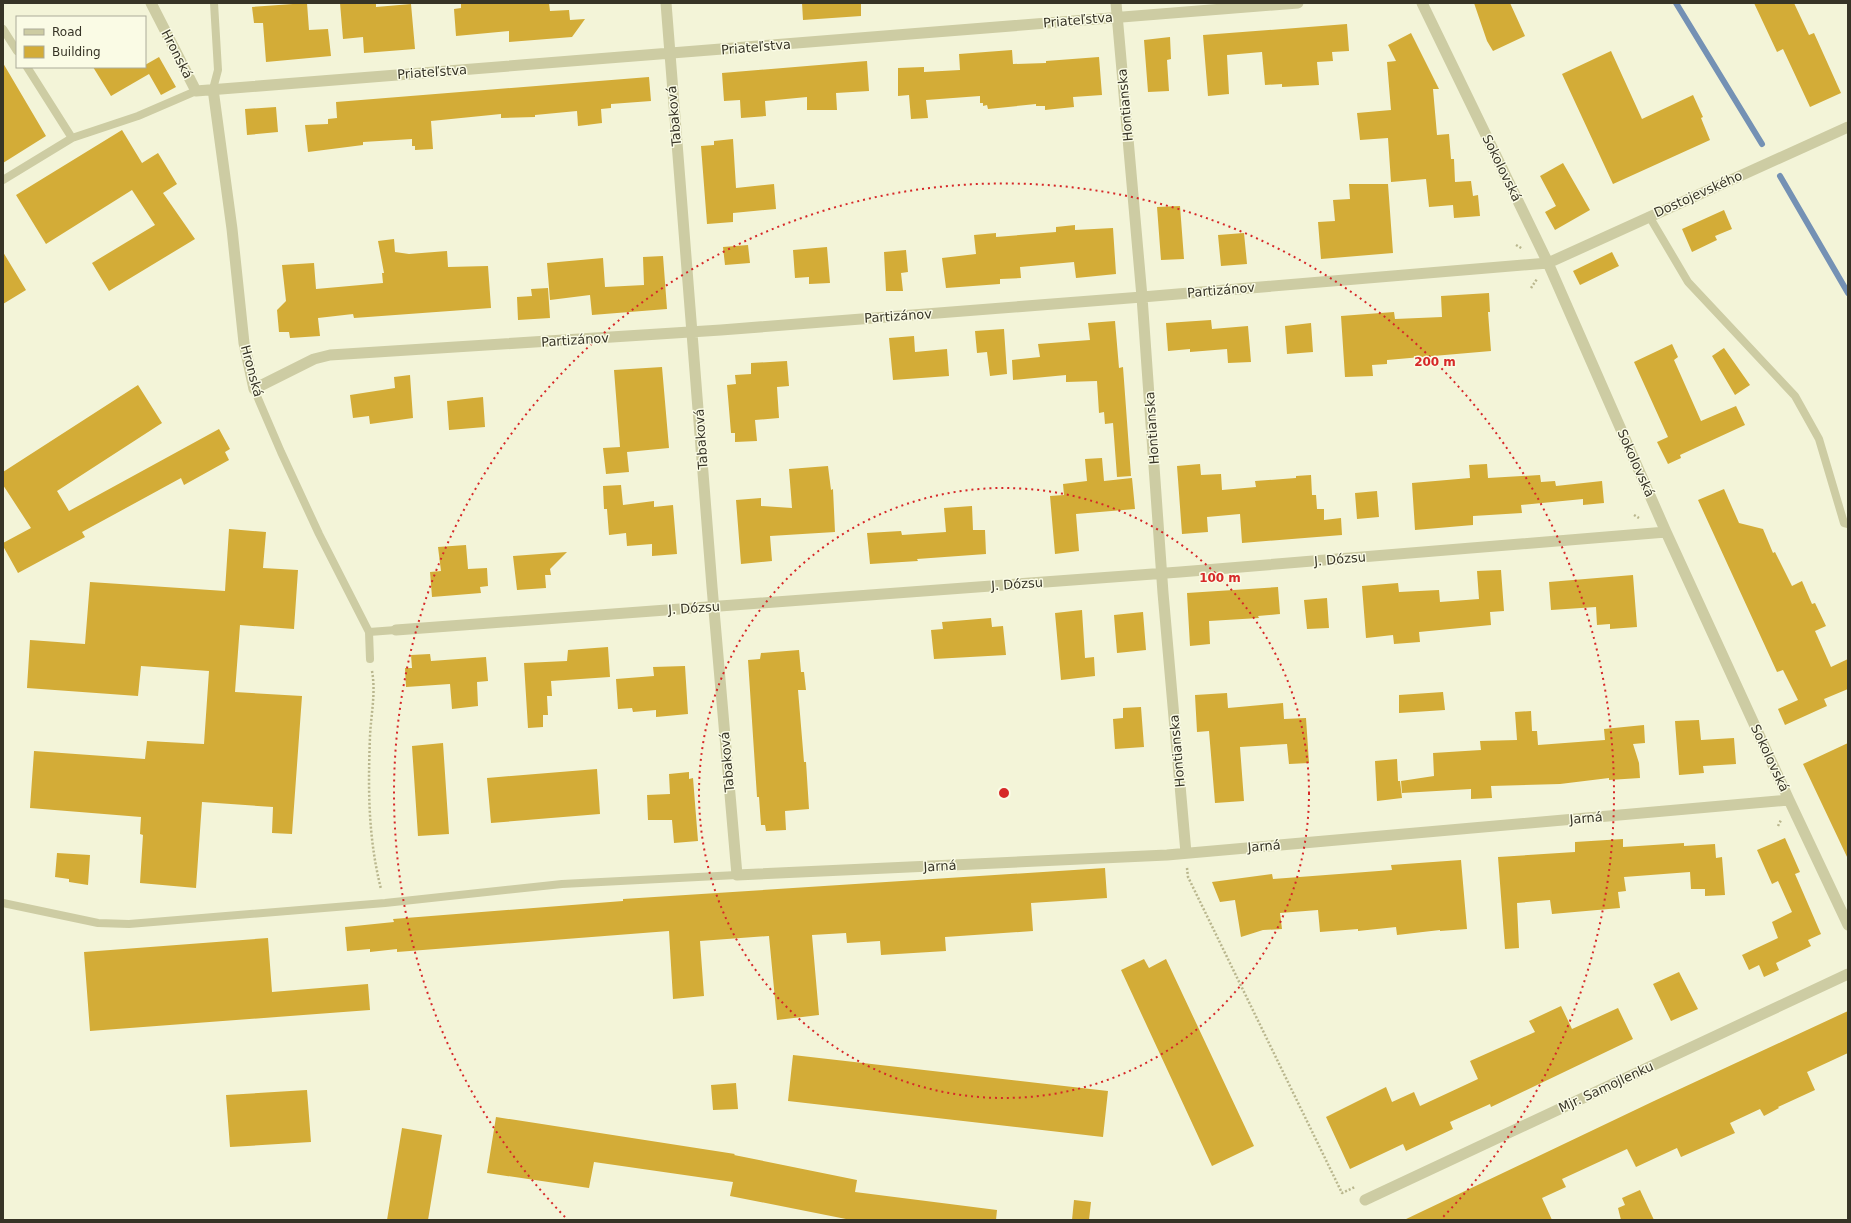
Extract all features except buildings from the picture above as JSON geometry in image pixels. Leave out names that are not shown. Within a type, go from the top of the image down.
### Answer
[{"type":"street","name":"Hronská","points":[[151,3],[196,91],[213,89],[232,229],[244,343],[254,389]]},
{"type":"street","name":"Tabaková","points":[[666,3],[737,875]]},
{"type":"street","name":"Hontianska","points":[[1116,3],[1142,297],[1162,573],[1186,853]]},
{"type":"street","name":"Priateľstva","points":[[213,89],[1298,3]]},
{"type":"street","name":"Sokolovská","points":[[1422,3],[1548,262],[1666,532],[1848,925]]},
{"type":"street","name":"Dostojevského","points":[[1548,262],[1848,127]]},
{"type":"street","name":"Partizánov","points":[[254,389],[314,359],[330,355],[693,332],[1142,297],[1548,262]]},
{"type":"street","name":"J. Dózsu","points":[[396,630],[1162,573],[1666,532]]},
{"type":"street","name":"Jarná","points":[[737,875],[1186,853],[1789,800]]},
{"type":"street","name":"Mjr. Samojlenku","points":[[1365,1200],[1848,974]]},
{"type":"lane","name":"Hronská","points":[[213,89],[218,70],[214,3]]},
{"type":"lane","points":[[3,29],[16,49]]},
{"type":"lane","points":[[28,68],[72,138]]},
{"type":"lane","points":[[3,180],[72,138],[138,116],[196,91]]},
{"type":"lane","points":[[1649,216],[1688,282],[1795,396],[1819,439],[1844,523],[1848,524]]},
{"type":"lane","name":"Hronská","points":[[254,389],[319,534],[369,632]]},
{"type":"lane","name":"J. Dózsu","points":[[369,632],[396,630]]},
{"type":"lane","points":[[369,632],[370,659]]},
{"type":"lane","points":[[3,903],[98,923],[129,924],[385,903],[562,884],[737,875]]},
{"type":"path","points":[[370,659],[374,682],[370,734],[369,814],[375,869],[385,903]]},
{"type":"path","points":[[1186,853],[1188,877],[1342,1193],[1357,1186]]},
{"type":"waterway","points":[[1676,3],[1762,144]]},
{"type":"waterway","points":[[1780,176],[1848,293]]}]
